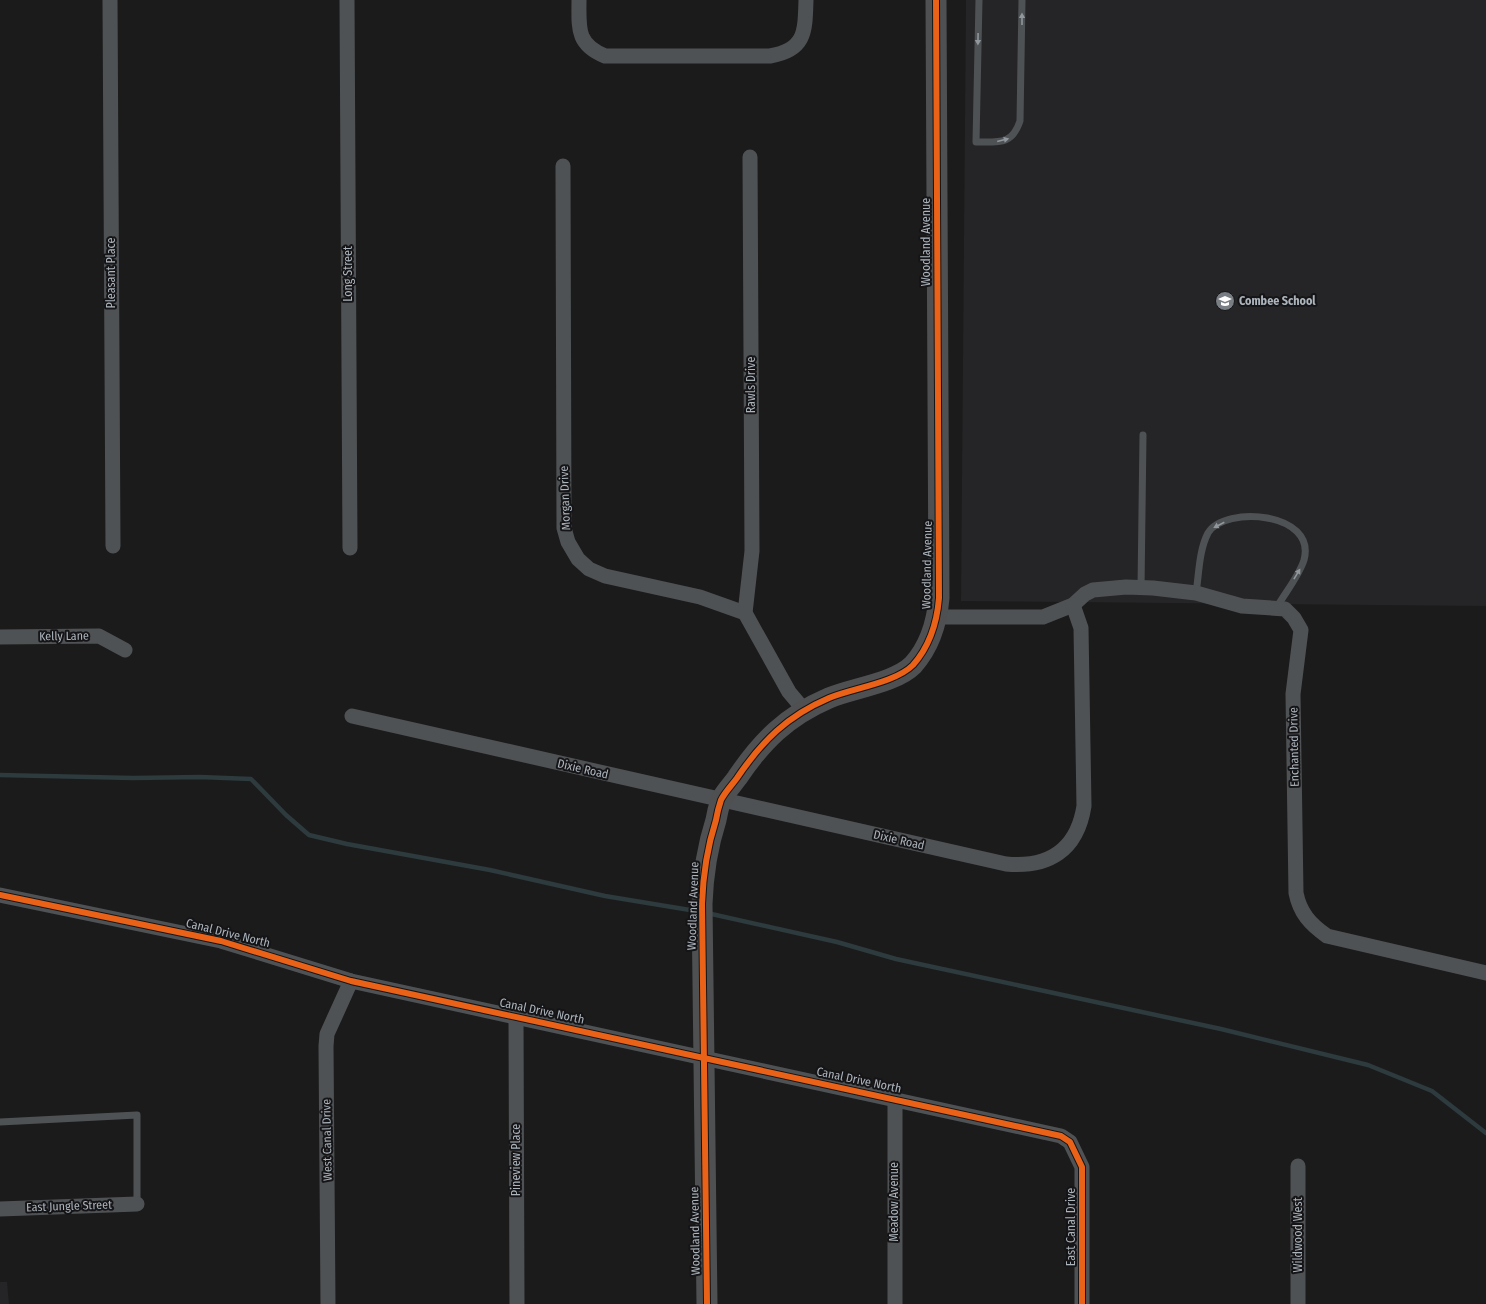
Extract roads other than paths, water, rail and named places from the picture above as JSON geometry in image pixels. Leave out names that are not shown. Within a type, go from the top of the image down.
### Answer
[{"type":"street","name":"Pleasant Place","points":[[110,0],[113,546]]},
{"type":"street","name":"Long Street","points":[[347,0],[350,548]]},
{"type":"street","points":[[579,0],[579,30],[584,42],[592,51],[605,56],[770,56],[784,54],[798,44],[804,34],[806,0]]},
{"type":"street","name":"Woodland Avenue","points":[[707,1304],[702,912],[703,874],[708,847],[721,800],[764,741],[777,729],[805,710],[829,698],[901,674],[913,664],[930,637],[937,617],[939,598],[936,0]]},
{"type":"street","name":"Rawls Drive","points":[[745,613],[752,551],[750,157]]},
{"type":"street","name":"Morgan Drive","points":[[563,166],[564,528],[568,542],[578,559],[589,569],[605,576],[700,597],[745,613]]},
{"type":"street","points":[[937,617],[1043,618],[1073,605],[1085,594],[1093,590],[1141,588],[1196,593],[1242,606],[1277,607]]},
{"type":"street","name":"Dixie Road","points":[[352,716],[1006,864],[1024,866],[1039,864],[1053,858],[1074,837],[1082,819],[1084,806],[1081,628],[1073,605]]},
{"type":"street","name":"Enchanted Drive","points":[[1277,607],[1286,609],[1294,618],[1301,630],[1294,694],[1296,893],[1298,906],[1307,919],[1327,936],[1486,973]]},
{"type":"street","points":[[745,613],[789,692],[805,710]]},
{"type":"street","name":"Kelly Lane","points":[[0,637],[99,636],[125,650]]},
{"type":"street","name":"Canal Drive North","points":[[0,895],[221,941],[351,981],[1061,1136],[1070,1142],[1076,1151]]},
{"type":"street","name":"West Canal Drive","points":[[328,1304],[326,1046],[328,1034],[351,981]]},
{"type":"street","name":"Pineview Place","points":[[516,1017],[516,1304]]},
{"type":"street","name":"Meadow Avenue","points":[[895,1099],[895,1304]]},
{"type":"street","name":"East Canal Drive","points":[[1076,1151],[1082,1167],[1082,1304]]},
{"type":"street","name":"Wildwood West","points":[[1298,1166],[1298,1304]]},
{"type":"street","name":"East Jungle Street","points":[[0,1209],[137,1204]]},
{"type":"lane","points":[[979,0],[976,142],[1006,141],[1012,136],[1020,121],[1022,0]]},
{"type":"lane","points":[[1141,588],[1143,435]]},
{"type":"lane","points":[[1196,593],[1203,545],[1209,532],[1218,524],[1243,518],[1262,516],[1292,527],[1303,538],[1305,546],[1304,560],[1299,571],[1277,607]]},
{"type":"lane","points":[[0,1122],[136,1115],[137,1204]]},
{"type":"waterway","points":[[0,775],[251,779],[286,815],[309,835],[347,844],[490,870],[605,896],[696,911]]},
{"type":"waterway","points":[[707,913],[837,942],[896,959],[1221,1029],[1368,1065],[1432,1091],[1486,1133]]},
{"type":"place","name":"Combee School","points":[[1225,301]]}]
